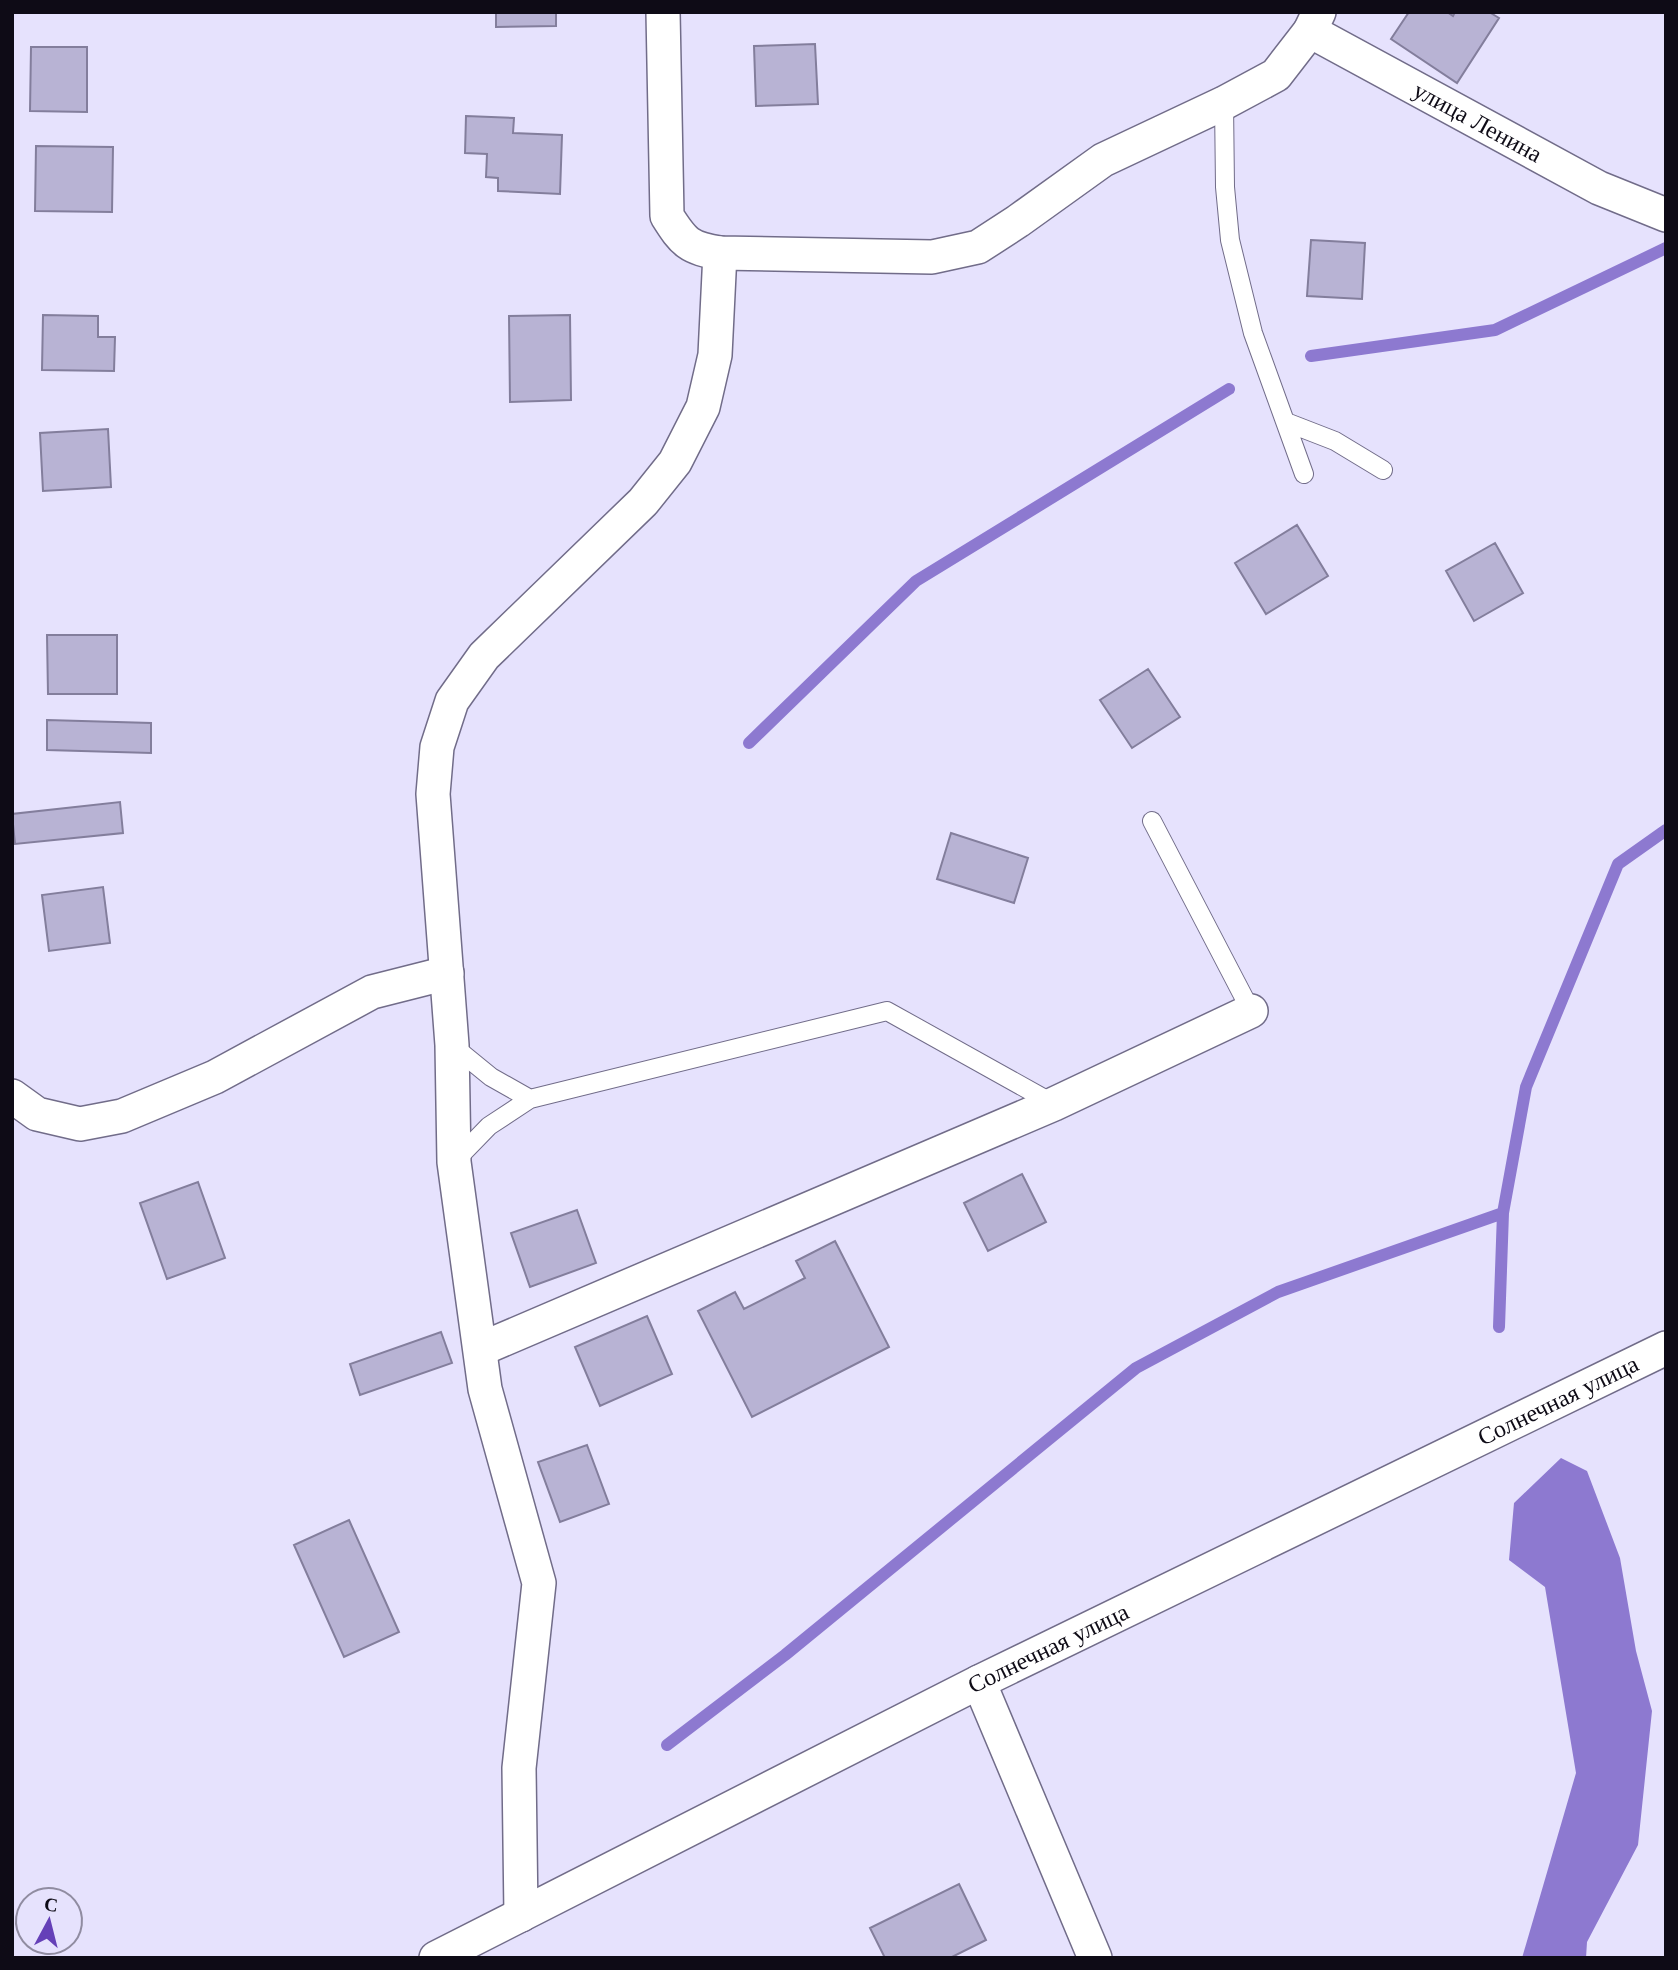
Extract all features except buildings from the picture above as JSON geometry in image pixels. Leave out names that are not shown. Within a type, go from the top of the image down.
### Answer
[{"type":"street","points":[[663,12],[667,216],[678,235],[695,249],[720,253],[932,257],[978,247],[1102,160],[1224,103],[1276,75],[1315,22]]},
{"type":"street","name":"улица Ленина","points":[[1315,22],[1599,188],[1666,215]]},
{"type":"street","points":[[521,1915],[519,1768],[539,1583],[485,1389],[454,1162],[452,1045],[433,794],[437,747],[452,701],[484,656],[643,502],[675,462],[703,407],[715,355],[720,253]]},
{"type":"street","points":[[12,1096],[37,1114],[80,1124],[122,1116],[215,1077],[372,992],[446,973]]},
{"type":"street","points":[[481,1349],[1054,1104],[1251,1011]]},
{"type":"street","name":"Солнечная улица","points":[[436,1958],[979,1682],[1666,1348]]},
{"type":"street","points":[[979,1682],[1096,1958]]},
{"type":"lane","points":[[1224,103],[1225,187],[1230,240],[1253,333],[1304,474]]},
{"type":"lane","points":[[1286,422],[1335,441],[1383,470]]},
{"type":"lane","points":[[1152,821],[1251,1011]]},
{"type":"lane","points":[[454,1162],[489,1126],[530,1099],[887,1011],[1054,1104]]},
{"type":"lane","points":[[452,1045],[491,1077],[530,1099]]},
{"type":"shaded area","points":[[1561,1458],[1587,1471],[1620,1558],[1636,1651],[1652,1711],[1638,1845],[1587,1942],[1586,1958],[1522,1958],[1576,1773],[1545,1587],[1509,1560],[1514,1503]]},
{"type":"waterway","points":[[1311,356],[1495,330],[1666,248]]},
{"type":"waterway","points":[[749,743],[916,581],[1229,389]]},
{"type":"waterway","points":[[1499,1327],[1503,1213],[1526,1087],[1618,864],[1666,830]]},
{"type":"waterway","points":[[667,1745],[785,1655],[1136,1368],[1278,1292],[1503,1213]]}]
